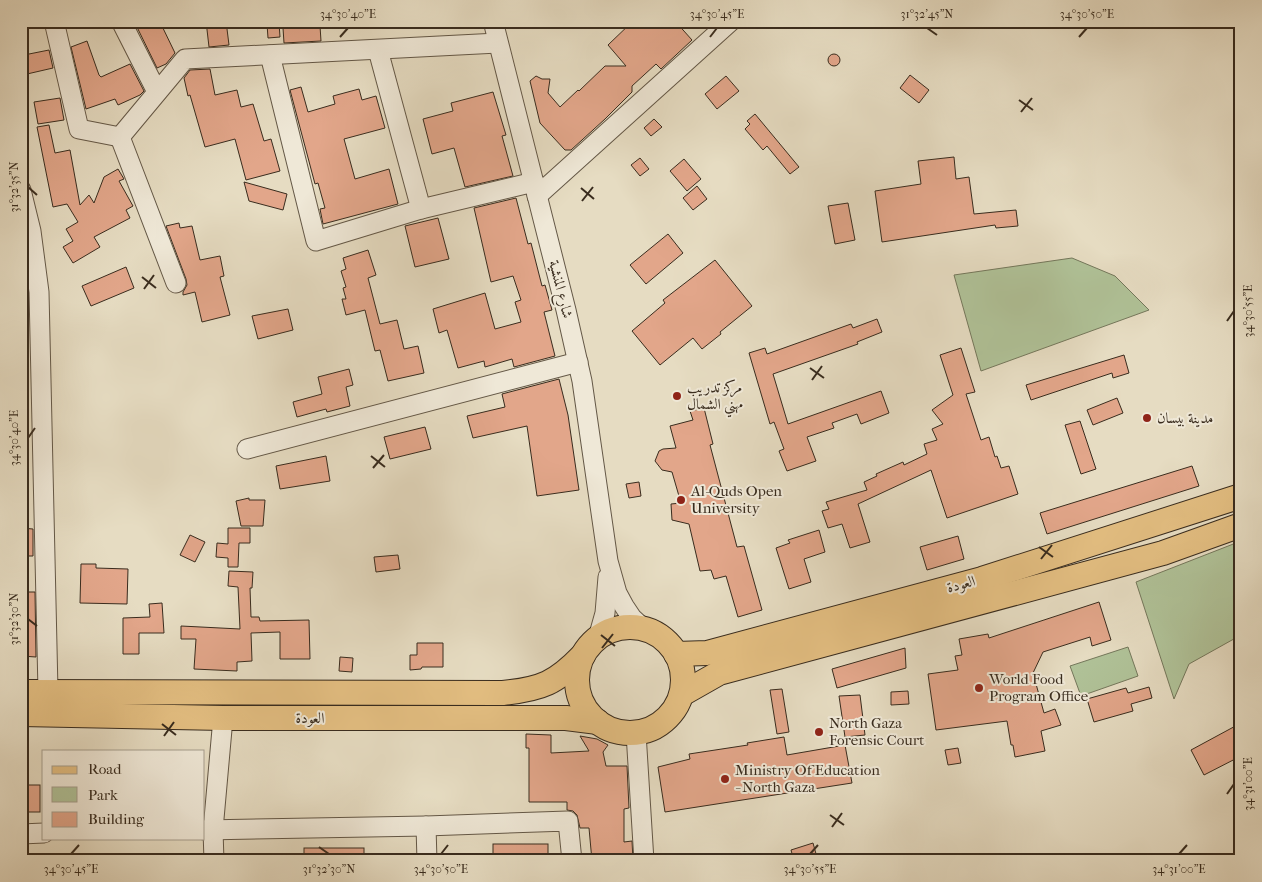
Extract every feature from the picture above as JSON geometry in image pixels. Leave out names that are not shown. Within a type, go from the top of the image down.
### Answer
[{"type":"main road","name":"العودة","points":[[676,654],[707,653],[982,579],[1241,496]]},
{"type":"main road","name":"العودة","points":[[682,694],[719,673],[1164,552],[1241,525]]},
{"type":"main road","points":[[618,628],[644,629],[662,638],[676,654],[679,660],[682,694],[674,710],[661,724],[636,733],[618,732],[598,722],[586,710],[578,688],[577,677],[591,646],[618,628]]},
{"type":"main road","name":"العودة","points":[[21,692],[503,693],[528,691],[550,683],[565,673],[591,646]]},
{"type":"main road","name":"العودة","points":[[21,714],[223,718],[566,718],[598,722]]},
{"type":"street","points":[[54,21],[79,129],[120,137]]},
{"type":"street","points":[[122,21],[157,92]]},
{"type":"street","name":"شارع المنشية","points":[[493,21],[578,362],[608,561],[617,593],[632,618],[644,629]]},
{"type":"street","points":[[270,55],[316,241],[421,209],[536,189],[731,21]]},
{"type":"street","points":[[120,137],[185,59],[498,43]]},
{"type":"street","points":[[378,50],[421,209]]},
{"type":"street","points":[[120,137],[176,283]]},
{"type":"street","points":[[21,190],[30,231],[39,292],[48,691]]},
{"type":"street","points":[[247,449],[578,362]]},
{"type":"street","name":"شارع المنشية","points":[[591,646],[604,622],[607,604],[608,561]]},
{"type":"street","points":[[214,861],[208,830],[223,718]]},
{"type":"street","points":[[636,733],[644,861]]},
{"type":"street","points":[[208,830],[568,821],[572,861]]},
{"type":"street","points":[[426,826],[427,861]]},
{"type":"street","points":[[21,834],[42,833]]},
{"type":"green space","points":[[1072,258],[1115,276],[1149,310],[981,371],[954,275]]},
{"type":"green space","points":[[1241,541],[1241,635],[1189,664],[1174,699],[1136,582]]},
{"type":"green space","points":[[1128,647],[1138,676],[1081,696],[1070,666]]},
{"type":"building","points":[[134,21],[162,21],[160,22],[175,53],[166,64],[157,68]]},
{"type":"building","points":[[206,21],[226,21],[229,45],[209,47]]},
{"type":"building","points":[[633,21],[675,21],[692,40],[661,69],[656,64],[632,86],[632,92],[605,119],[571,150],[565,150],[540,123],[530,81],[536,76],[542,79],[550,79],[548,93],[560,107],[605,66],[626,66],[608,45]]},
{"type":"building","points":[[279,23],[280,37],[268,38],[267,24]]},
{"type":"building","points":[[320,26],[321,41],[284,43],[283,28]]},
{"type":"building","points":[[87,41],[101,77],[130,64],[144,91],[140,95],[118,105],[115,99],[86,109],[71,47]]},
{"type":"building","points":[[49,50],[53,68],[27,74],[24,55]]},
{"type":"building","points":[[832,54],[836,54],[840,60],[836,66],[832,66],[828,62],[828,58]]},
{"type":"building","points":[[210,69],[215,95],[237,90],[241,107],[253,104],[264,141],[271,139],[280,171],[246,180],[235,139],[205,147],[184,78],[190,70]]},
{"type":"building","points":[[910,75],[929,90],[919,103],[900,88]]},
{"type":"building","points":[[726,76],[739,91],[717,109],[705,94]]},
{"type":"building","points":[[301,87],[308,112],[335,104],[333,96],[359,89],[362,100],[376,96],[385,128],[344,139],[355,179],[389,169],[398,204],[323,224],[320,209],[325,208],[318,183],[315,184],[290,90]]},
{"type":"building","points":[[493,92],[506,135],[502,136],[513,176],[465,187],[454,148],[432,154],[423,119],[453,111],[451,103]]},
{"type":"building","points":[[60,98],[64,120],[38,124],[34,102]]},
{"type":"building","points":[[755,114],[799,167],[790,174],[767,146],[763,150],[745,129],[750,124],[747,121]]},
{"type":"building","points":[[654,119],[662,127],[651,136],[644,128]]},
{"type":"building","points":[[49,125],[55,153],[70,150],[80,205],[89,195],[94,203],[104,177],[118,169],[124,179],[119,181],[133,206],[126,210],[130,218],[94,237],[100,247],[73,263],[63,247],[73,241],[66,229],[78,222],[67,204],[53,207],[37,127]]},
{"type":"building","points":[[954,157],[956,179],[969,177],[974,214],[1016,210],[1018,226],[996,228],[995,225],[882,242],[875,191],[921,184],[918,161]]},
{"type":"building","points":[[640,158],[649,169],[640,176],[631,165]]},
{"type":"building","points":[[684,159],[701,179],[687,191],[670,171]]},
{"type":"building","points":[[244,182],[287,194],[283,210],[249,201]]},
{"type":"building","points":[[697,186],[707,199],[693,210],[683,198]]},
{"type":"building","points":[[516,198],[528,244],[531,243],[542,286],[545,285],[552,310],[544,312],[555,356],[514,367],[512,359],[485,367],[484,361],[458,368],[447,330],[439,333],[433,309],[485,293],[495,329],[521,322],[515,302],[521,300],[513,276],[491,282],[474,208]]},
{"type":"building","points":[[848,203],[855,240],[835,244],[828,206]]},
{"type":"building","points":[[438,218],[449,259],[415,267],[405,226]]},
{"type":"building","points":[[179,223],[180,228],[192,226],[200,260],[220,256],[224,276],[220,277],[230,315],[202,322],[195,292],[183,295],[187,285],[186,279],[166,226]]},
{"type":"building","points":[[668,234],[683,253],[646,284],[630,265]]},
{"type":"building","points":[[368,250],[376,275],[368,278],[380,324],[397,320],[404,349],[418,346],[424,373],[388,381],[380,350],[375,351],[365,310],[346,315],[342,299],[346,299],[343,288],[346,287],[341,271],[346,269],[343,258]]},
{"type":"building","points":[[715,260],[752,306],[702,349],[693,338],[660,365],[632,331],[665,303],[663,300]]},
{"type":"building","points":[[126,267],[134,288],[91,306],[82,286]]},
{"type":"building","points":[[288,309],[293,330],[258,339],[252,316]]},
{"type":"building","points":[[877,319],[882,332],[857,342],[858,344],[773,374],[788,424],[881,391],[889,413],[861,424],[857,414],[832,423],[834,428],[807,437],[816,461],[787,471],[779,451],[784,449],[774,422],[770,424],[749,353],[765,348],[767,354],[851,324],[853,328]]},
{"type":"building","points":[[961,348],[975,392],[966,394],[981,440],[989,437],[995,457],[997,456],[1001,468],[1009,466],[1018,494],[947,518],[931,470],[858,504],[870,542],[850,548],[842,524],[828,528],[822,511],[829,509],[826,502],[867,490],[864,482],[877,476],[876,474],[903,462],[904,465],[927,454],[924,444],[937,440],[932,429],[943,424],[932,410],[953,395],[940,355]]},
{"type":"building","points":[[1124,355],[1129,373],[1113,378],[1112,373],[1031,400],[1026,385]]},
{"type":"building","points":[[349,369],[353,385],[346,387],[350,406],[327,412],[326,409],[297,417],[293,402],[322,394],[318,377]]},
{"type":"building","points":[[559,379],[568,415],[579,490],[537,496],[527,426],[473,438],[467,416],[505,407],[502,394]]},
{"type":"building","points":[[1117,398],[1123,413],[1093,425],[1087,410]]},
{"type":"building","points":[[704,408],[713,444],[710,445],[737,547],[744,546],[762,610],[738,617],[726,576],[714,579],[711,570],[700,571],[689,524],[672,520],[671,504],[681,503],[672,472],[662,470],[655,461],[659,451],[676,448],[670,426],[693,420],[690,411]]},
{"type":"building","points":[[1080,421],[1096,469],[1081,474],[1065,425]]},
{"type":"building","points":[[425,427],[431,449],[390,459],[384,437]]},
{"type":"building","points":[[326,456],[330,481],[280,489],[276,466]]},
{"type":"building","points":[[1192,466],[1199,486],[1047,534],[1040,513]]},
{"type":"building","points":[[639,482],[641,496],[629,498],[626,484]]},
{"type":"building","points":[[249,498],[249,500],[265,500],[263,526],[241,526],[236,501]]},
{"type":"building","points":[[21,528],[33,529],[33,556],[21,556]]},
{"type":"building","points":[[228,528],[250,528],[250,543],[239,543],[238,567],[228,567],[228,558],[216,557],[217,543],[228,544]]},
{"type":"building","points":[[819,530],[825,552],[804,559],[811,582],[789,589],[776,548],[790,543],[788,540]]},
{"type":"building","points":[[190,535],[205,542],[195,562],[180,555]]},
{"type":"building","points":[[958,536],[964,559],[927,570],[920,547]]},
{"type":"building","points":[[398,555],[400,569],[376,572],[374,557]]},
{"type":"building","points":[[81,564],[96,564],[96,568],[128,569],[127,604],[80,603]]},
{"type":"building","points":[[229,571],[253,572],[252,588],[250,588],[251,617],[259,617],[260,621],[309,620],[310,659],[280,659],[280,632],[251,633],[252,661],[237,662],[237,671],[194,669],[196,639],[181,639],[181,626],[240,629],[238,587],[228,586]]},
{"type":"building","points":[[21,592],[35,592],[36,657],[21,656]]},
{"type":"building","points":[[1099,602],[1111,640],[1092,646],[1090,637],[1043,652],[1033,673],[1044,713],[1055,709],[1061,725],[1041,731],[1045,751],[1015,757],[1007,721],[936,730],[928,674],[958,670],[955,656],[962,655],[959,639],[988,634],[989,638]]},
{"type":"building","points":[[162,603],[164,633],[139,633],[139,654],[123,654],[123,618],[150,617],[149,604]]},
{"type":"building","points":[[417,643],[443,643],[443,667],[422,667],[421,669],[410,670],[410,655],[417,655]]},
{"type":"building","points":[[905,648],[906,668],[837,688],[832,669]]},
{"type":"building","points":[[340,657],[353,658],[352,672],[339,671]]},
{"type":"building","points":[[1149,687],[1152,698],[1131,704],[1133,711],[1094,722],[1087,699],[1126,688],[1128,693]]},
{"type":"building","points":[[782,689],[789,732],[777,734],[770,690]]},
{"type":"building","points":[[908,691],[909,704],[891,705],[891,692]]},
{"type":"building","points":[[860,695],[865,735],[845,737],[839,696]]},
{"type":"building","points":[[1241,723],[1241,756],[1204,775],[1191,750]]},
{"type":"building","points":[[526,734],[551,735],[551,753],[589,751],[580,736],[597,739],[608,745],[603,752],[606,766],[627,766],[629,808],[624,809],[624,842],[632,841],[633,860],[592,861],[589,828],[580,828],[577,815],[573,811],[567,810],[567,802],[529,802],[529,748],[526,748]]},
{"type":"building","name":"Ministry Of Education - North Gaza","points":[[784,737],[787,755],[845,745],[852,783],[665,812],[658,767],[690,759],[689,754],[748,745],[747,743]]},
{"type":"building","points":[[958,748],[961,763],[948,765],[945,750]]},
{"type":"building","points":[[21,785],[40,785],[40,812],[21,812]]},
{"type":"building","points":[[813,843],[818,861],[794,861],[791,850]]},
{"type":"building","points":[[493,844],[548,844],[548,861],[493,861]]},
{"type":"building","points":[[304,848],[364,848],[364,861],[304,861]]},
{"type":"place","name":"مركز تدريب مهني الشمال","points":[[677,396]]},
{"type":"place","name":"مدينة بيسان","points":[[1147,418]]},
{"type":"place","name":"Al-Quds Open University","points":[[681,500]]},
{"type":"place","name":"World Food Program Office","points":[[979,688]]},
{"type":"place","name":"North Gaza Forensic Court","points":[[819,732]]},
{"type":"place","name":"Ministry Of Education - North Gaza","points":[[725,779]]}]
